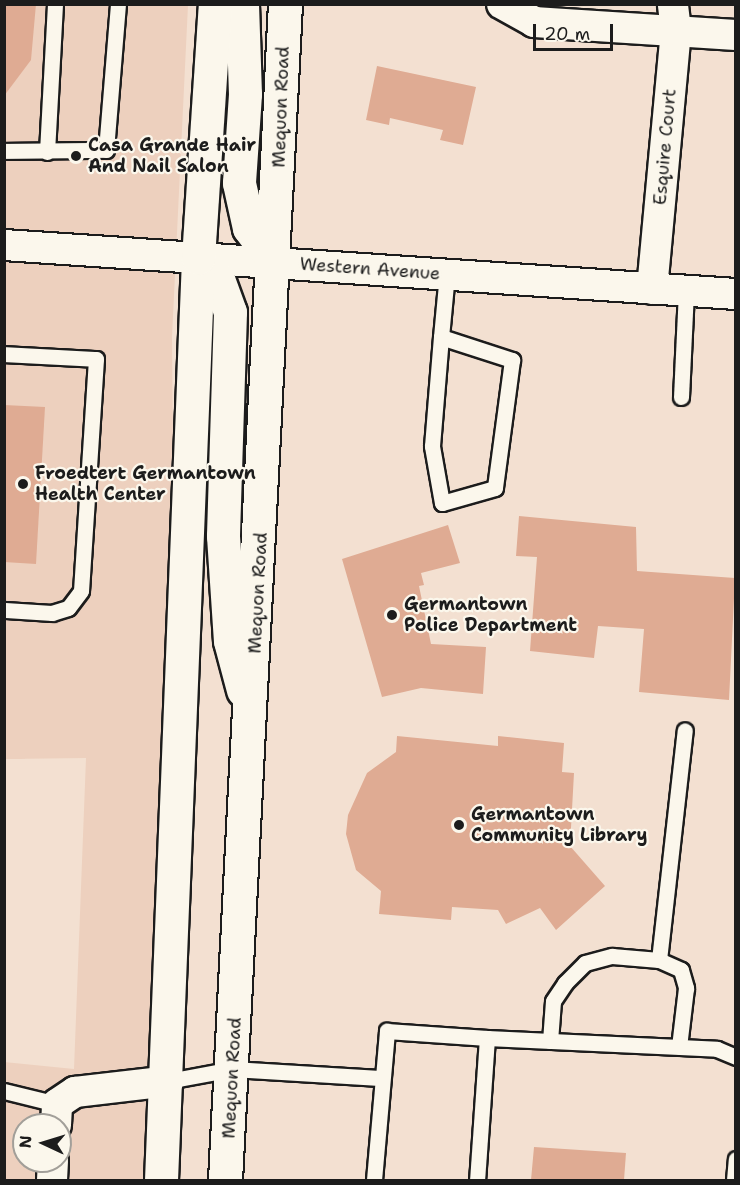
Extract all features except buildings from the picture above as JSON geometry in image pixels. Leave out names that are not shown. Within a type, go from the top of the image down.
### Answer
[{"type":"main road","points":[[161,1180],[168,1081],[198,258],[215,4]]},
{"type":"main road","points":[[242,4],[240,193],[249,228],[275,262]]},
{"type":"main road","name":"Mequon Road","points":[[225,1180],[275,262],[285,4]]},
{"type":"main road","points":[[198,258],[218,279],[230,312],[223,536],[230,641],[251,718]]},
{"type":"street","points":[[502,4],[534,22],[675,17],[735,34]]},
{"type":"street","name":"Esquire Court","points":[[652,289],[675,17]]},
{"type":"street","name":"Western Avenue","points":[[4,245],[735,294]]},
{"type":"street","points":[[57,1113],[75,1092],[168,1081]]},
{"type":"lane","points":[[47,152],[55,4]]},
{"type":"lane","points":[[4,151],[106,150],[118,4]]},
{"type":"lane","points":[[441,337],[512,360],[495,489],[442,503],[432,446],[441,337],[447,274]]},
{"type":"lane","points":[[681,397],[686,291]]},
{"type":"lane","points":[[4,354],[96,359],[81,591],[68,608],[52,614],[4,610]]},
{"type":"lane","points":[[659,960],[685,730]]},
{"type":"lane","points":[[550,1041],[553,1001],[585,963],[612,956],[659,960],[681,970],[686,988],[679,1047]]},
{"type":"lane","points":[[374,1180],[380,1078],[387,1031],[717,1049],[735,1057]]},
{"type":"lane","points":[[477,1180],[488,1038]]},
{"type":"lane","points":[[168,1081],[232,1070],[380,1078]]},
{"type":"lane","points":[[4,1091],[54,1113]]},
{"type":"lane","points":[[734,1180],[735,1159]]},
{"type":"shaded area","points":[[5,5],[188,5],[172,337],[174,552],[145,1180],[5,1180],[4,1062],[74,1069],[86,758],[5,759]]},
{"type":"place","name":"Casa Grande Hair And Nail Salon","points":[[76,156]]},
{"type":"place","name":"Froedtert Germantown Health Center","points":[[23,484]]},
{"type":"place","name":"Germantown Police Department","points":[[392,615]]},
{"type":"place","name":"Germantown Community Library","points":[[459,825]]}]
